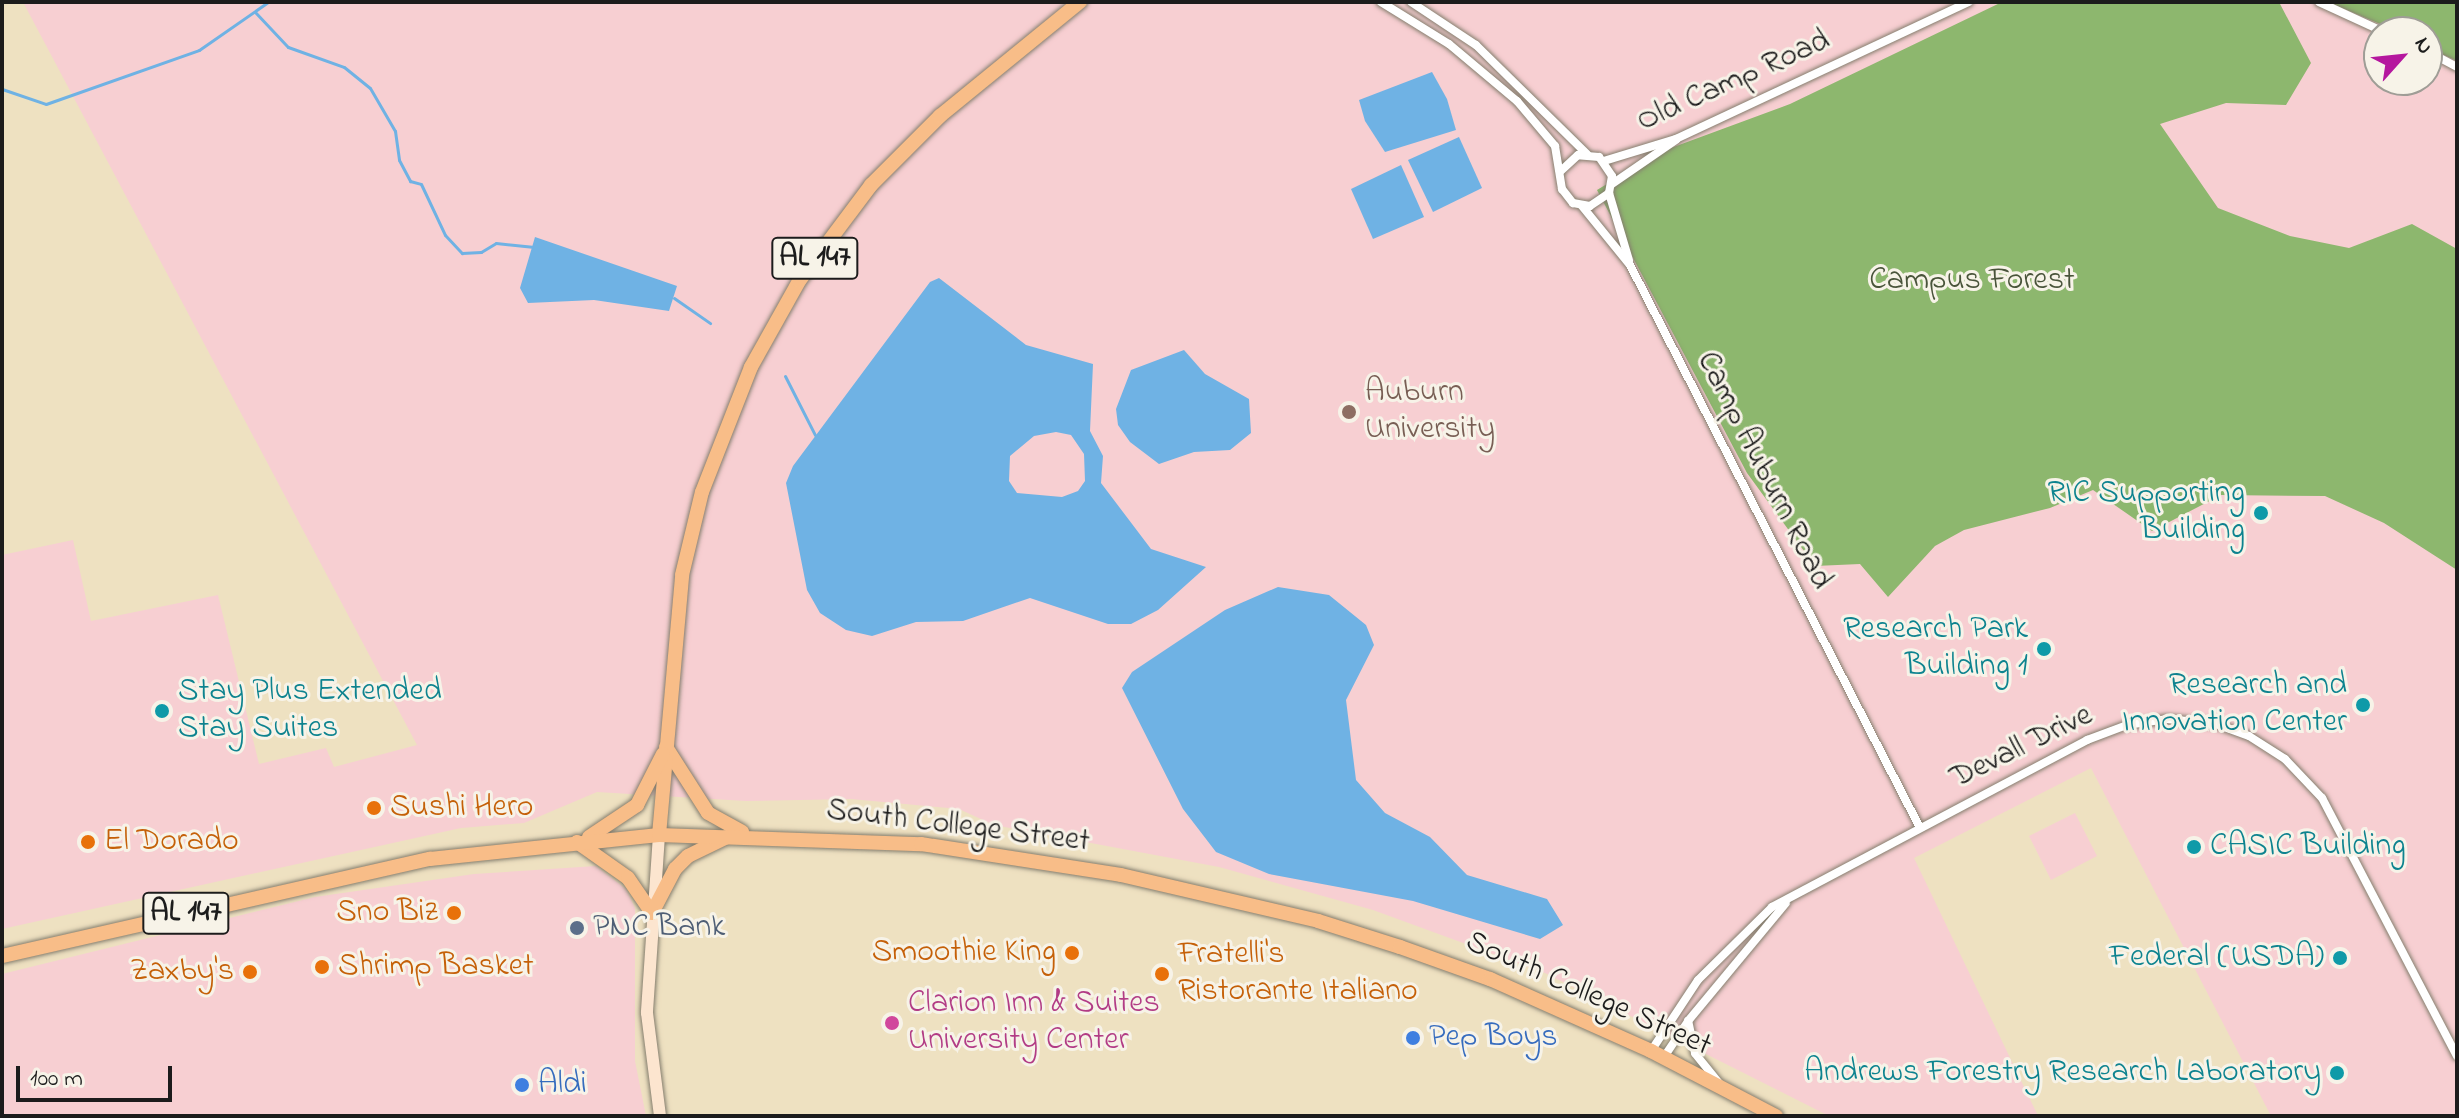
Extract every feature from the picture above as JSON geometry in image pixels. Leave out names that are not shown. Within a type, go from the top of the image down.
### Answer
[{"type":"main road","name":"AL 147","points":[[659,835],[679,599],[692,527],[731,412],[774,323],[839,223],[913,141],[1080,2]]},
{"type":"main road","points":[[666,747],[708,813],[750,835]]},
{"type":"main road","points":[[652,913],[628,878],[577,842],[609,827],[637,805],[666,747]]},
{"type":"main road","points":[[659,835],[652,913],[648,1049],[660,1116]]},
{"type":"main road","name":"South College Street","points":[[2,956],[371,870],[577,842],[659,835],[750,835],[921,844],[1121,875],[1219,896],[1430,957],[1658,1054],[1776,1116]]},
{"type":"main road","points":[[652,913],[675,869],[688,856],[731,835]]},
{"type":"street","points":[[1381,2],[1449,44],[1517,101],[1548,134],[1561,171],[1562,189],[1582,206],[1598,204],[1611,188],[1604,161],[1587,154],[1476,45],[1411,2]]},
{"type":"street","name":"Old Camp Road","points":[[1604,161],[1676,139],[1968,2]]},
{"type":"street","points":[[2319,2],[2363,22]]},
{"type":"street","name":"Old Camp Road","points":[[1611,188],[1676,139]]},
{"type":"street","points":[[1561,171],[1571,159],[1587,154]]},
{"type":"street","name":"Camp Auburn Road","points":[[1611,188],[1630,265]]},
{"type":"street","name":"Camp Auburn Road","points":[[1582,206],[1630,265],[1919,826]]},
{"type":"street","name":"Devall Drive","points":[[1786,903],[1837,869],[2087,740],[2127,725],[2194,720],[2243,733],[2285,759],[2322,798],[2457,1056]]},
{"type":"street","points":[[1658,1054],[1786,903]]},
{"type":"street","points":[[1658,1054],[1698,980],[1758,918],[1786,903]]},
{"type":"street","points":[[1688,1021],[1695,1053],[1722,1086]]},
{"type":"shaded area","name":"Auburn University","points":[[23,2],[2457,2],[2457,1116],[2271,1116],[2091,768],[1914,858],[2038,1116],[1829,1116],[1545,973],[1373,910],[1219,867],[994,825],[959,809],[851,799],[746,801],[597,792],[524,823],[461,828],[2,929],[2,555],[73,540],[91,621],[218,595],[259,764],[326,748],[334,767],[417,745]]},
{"type":"shaded area","points":[[2075,813],[2097,856],[2051,880],[2029,836]]},
{"type":"shaded area","points":[[596,866],[626,889],[635,908],[635,1061],[646,1116],[2,1116],[2,974],[315,897],[474,874]]},
{"type":"green space","name":"Campus Forest","points":[[2002,2],[2279,2],[2311,63],[2286,105],[2226,103],[2160,124],[2218,208],[2290,236],[2349,248],[2412,224],[2457,249],[2457,570],[2384,523],[2325,496],[2221,495],[2152,531],[2093,490],[2050,508],[1964,530],[1935,546],[1888,597],[1860,564],[1815,566],[1747,473],[1597,190],[1660,152],[1790,104]]},
{"type":"green space","points":[[2328,2],[2457,2],[2457,61],[2443,54],[2443,16],[2363,17]]},
{"type":"water","points":[[1432,72],[1447,99],[1456,130],[1385,152],[1365,121],[1359,100]]},
{"type":"water","points":[[1459,137],[1482,188],[1433,212],[1408,160]]},
{"type":"water","points":[[1401,165],[1424,217],[1373,239],[1351,189]]},
{"type":"water","points":[[535,237],[677,286],[669,311],[594,300],[528,303],[520,288]]},
{"type":"water","points":[[939,278],[1026,345],[1093,364],[1090,431],[1103,456],[1101,483],[1151,549],[1206,567],[1158,610],[1131,624],[1108,624],[1030,598],[963,621],[916,622],[872,636],[846,630],[820,613],[807,590],[786,483],[793,466],[930,282]],"holes":[[[1056,432],[1071,435],[1084,454],[1085,481],[1078,491],[1062,497],[1017,493],[1009,481],[1010,456],[1034,436]]]},
{"type":"water","points":[[1184,350],[1205,374],[1249,399],[1251,433],[1230,450],[1194,452],[1159,464],[1130,442],[1118,425],[1116,409],[1131,370]]},
{"type":"water","points":[[1278,587],[1329,595],[1366,625],[1374,645],[1346,700],[1356,780],[1385,813],[1430,837],[1467,875],[1547,899],[1563,925],[1540,939],[1413,901],[1269,874],[1216,852],[1183,809],[1122,688],[1132,672],[1225,610]]},
{"type":"waterway","points":[[2,89],[46,104],[199,50],[268,2]]},
{"type":"waterway","points":[[255,12],[288,47],[344,67],[370,88],[395,131],[399,160],[410,181],[421,184],[445,235],[462,253],[481,252],[496,243],[532,247]]},
{"type":"waterway","points":[[674,298],[710,323]]},
{"type":"waterway","points":[[785,376],[815,435]]},
{"type":"place","name":"Auburn University","points":[[1349,412]]},
{"type":"place","name":"RIC Supporting Building","points":[[2261,513]]},
{"type":"place","name":"Research Park Building 1","points":[[2044,649]]},
{"type":"place","name":"Research and Innovation Center","points":[[2363,705]]},
{"type":"place","name":"Stay Plus Extended Stay Suites","points":[[162,711]]},
{"type":"place","name":"Sushi Hero","points":[[374,808]]},
{"type":"place","name":"El Dorado","points":[[88,842]]},
{"type":"place","name":"CASIC Building","points":[[2194,847]]},
{"type":"place","name":"Sno Biz","points":[[454,913]]},
{"type":"place","name":"PNC Bank","points":[[577,928]]},
{"type":"place","name":"Smoothie King","points":[[1072,953]]},
{"type":"place","name":"Federal (USDA)","points":[[2340,958]]},
{"type":"place","name":"Shrimp Basket","points":[[322,967]]},
{"type":"place","name":"Zaxby's","points":[[250,972]]},
{"type":"place","name":"Fratelli's Ristorante Italiano","points":[[1162,974]]},
{"type":"place","name":"Clarion Inn & Suites University Center","points":[[892,1023]]},
{"type":"place","name":"Pep Boys","points":[[1413,1038]]},
{"type":"place","name":"Andrews Forestry Research Laboratory","points":[[2337,1073]]},
{"type":"place","name":"Aldi","points":[[522,1085]]}]
